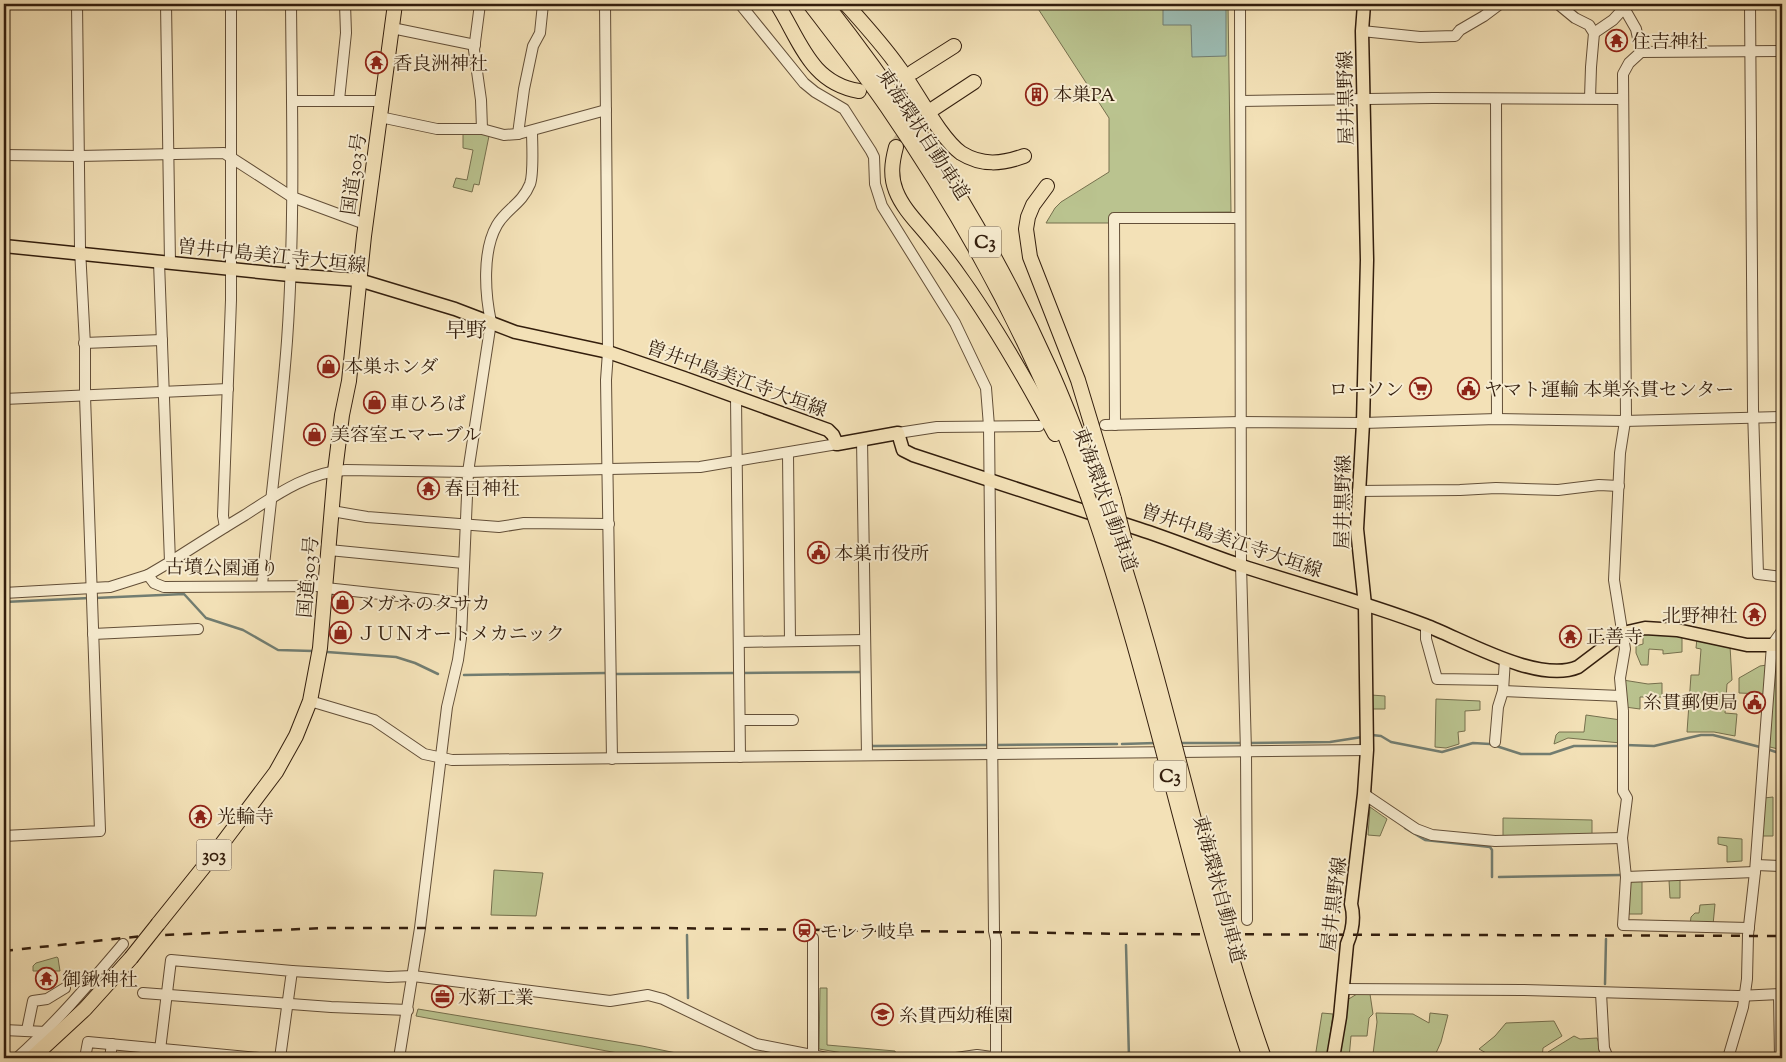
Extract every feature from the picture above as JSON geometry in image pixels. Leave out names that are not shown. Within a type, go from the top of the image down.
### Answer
[{"type":"highway","name":"国道303号","points":[[32,1058],[85,1009],[131,958],[216,853],[276,772],[296,736],[310,701],[318,661],[335,471],[348,381],[358,280],[395,4]]},
{"type":"highway","points":[[777,4],[817,69],[826,79],[837,85],[858,91]]},
{"type":"highway","name":"東海環状自動車道","points":[[810,4],[887,107],[926,166],[969,238],[1021,337],[1054,411],[1087,494],[1122,600],[1210,926],[1250,1058]]},
{"type":"highway","name":"東海環状自動車道","points":[[826,4],[858,45],[904,111],[980,233],[1016,298],[1050,368],[1108,501],[1123,560],[1143,624],[1205,862],[1264,1058]]},
{"type":"highway","points":[[846,4],[878,40],[900,69],[941,131],[960,152],[982,162],[992,163],[1024,156]]},
{"type":"highway","points":[[913,72],[954,46]]},
{"type":"highway","points":[[933,109],[974,82]]},
{"type":"highway","points":[[896,147],[892,175],[894,185],[902,202],[958,274],[1005,344],[1087,494]]},
{"type":"highway","points":[[1047,186],[1033,205],[1028,217],[1026,229],[1030,257],[1078,380],[1108,501]]},
{"type":"main road","name":"屋井黒野線","points":[[1333,1058],[1347,944],[1351,934],[1354,913],[1351,904],[1364,794],[1367,750],[1363,577],[1357,540],[1358,490],[1363,423],[1367,260],[1362,31],[1364,4]]},
{"type":"main road","name":"曽井中島美江寺大垣線","points":[[4,246],[290,276],[358,280],[491,322],[534,338],[608,352],[828,430],[837,444],[898,433],[903,450],[913,455],[1426,625],[1505,659],[1544,670],[1556,672],[1578,667],[1623,633]]},
{"type":"main road","points":[[1623,633],[1645,628],[1656,628],[1677,630],[1747,645],[1777,645]]},
{"type":"street","points":[[4,836],[100,831],[80,255],[77,4]]},
{"type":"street","points":[[166,4],[168,154],[162,340],[170,562]]},
{"type":"street","points":[[225,527],[223,516],[231,269],[231,4]]},
{"type":"street","points":[[262,585],[287,341],[292,197],[291,4]]},
{"type":"street","points":[[338,100],[346,34],[345,4]]},
{"type":"street","points":[[480,4],[475,45],[482,129]]},
{"type":"street","points":[[518,134],[524,89],[533,46],[540,33],[543,4]]},
{"type":"street","points":[[605,4],[608,352],[606,380],[612,758]]},
{"type":"street","points":[[740,4],[804,83],[815,92],[844,109],[872,151],[876,184],[882,206],[955,323],[986,388],[989,426],[994,931],[996,940],[998,1058],[978,1055],[956,1058]]},
{"type":"street","points":[[1240,4],[1241,565],[1246,752],[1247,920]]},
{"type":"street","points":[[1362,31],[1420,36],[1455,36],[1460,30],[1500,4]]},
{"type":"street","points":[[1558,4],[1575,18],[1589,25],[1594,33],[1590,67],[1590,98]]},
{"type":"street","points":[[1750,4],[1754,417],[1758,574],[1782,577]]},
{"type":"street","points":[[1594,33],[1614,20],[1627,6],[1636,29],[1641,52]]},
{"type":"street","points":[[392,28],[475,45]]},
{"type":"street","points":[[1749,928],[1623,925],[1626,877],[1622,838],[1627,798],[1623,791],[1624,711],[1620,678],[1625,649],[1614,580],[1620,453],[1626,415],[1622,98],[1623,74],[1629,63],[1641,52],[1782,51]]},
{"type":"street","points":[[1240,101],[1622,98]]},
{"type":"street","points":[[1496,99],[1497,420]]},
{"type":"street","points":[[292,102],[382,101]]},
{"type":"street","points":[[380,117],[437,129],[482,129],[504,135],[518,134],[606,110]]},
{"type":"street","points":[[399,1058],[413,976],[447,707],[461,638],[468,472],[491,322],[486,300],[489,244],[497,224],[523,198],[531,181],[532,130]]},
{"type":"street","points":[[4,155],[79,156],[224,152],[292,197],[366,224]]},
{"type":"street","points":[[1240,218],[1114,218],[1110,425],[1782,417]]},
{"type":"street","points":[[84,343],[162,340]]},
{"type":"street","points":[[4,399],[228,389]]},
{"type":"street","points":[[736,398],[740,758]]},
{"type":"street","points":[[898,433],[937,427],[1038,426]]},
{"type":"street","points":[[862,439],[867,755]]},
{"type":"street","points":[[148,574],[270,499],[313,477],[335,471],[468,472],[687,468],[788,454],[837,444]]},
{"type":"street","points":[[788,454],[790,641]]},
{"type":"street","points":[[1358,490],[1496,488],[1558,490],[1599,485],[1619,486]]},
{"type":"street","points":[[332,512],[366,517],[500,527],[524,523],[609,524]]},
{"type":"street","points":[[329,550],[463,563]]},
{"type":"street","name":"古墳公園通り","points":[[4,593],[93,594],[148,574],[154,583],[164,587],[262,585],[326,587],[462,603]]},
{"type":"street","points":[[1426,625],[1426,639],[1438,679],[1503,680]]},
{"type":"street","points":[[93,634],[198,630]]},
{"type":"street","points":[[1728,1058],[1745,996],[1749,928],[1777,645],[1782,631]]},
{"type":"street","points":[[739,642],[865,640]]},
{"type":"street","points":[[1495,742],[1498,707],[1503,692],[1505,659]]},
{"type":"street","points":[[1503,692],[1621,696]]},
{"type":"street","points":[[310,701],[374,720],[418,751],[430,756],[452,760],[1367,750]]},
{"type":"street","points":[[740,720],[793,720]]},
{"type":"street","points":[[1364,794],[1416,829],[1432,835],[1495,841],[1622,838]]},
{"type":"street","points":[[1626,877],[1744,874],[1755,868],[1782,866]]},
{"type":"street","points":[[812,938],[813,1055]]},
{"type":"street","points":[[17,1058],[46,1032],[122,944]]},
{"type":"street","points":[[159,1054],[171,960],[292,971],[388,977],[413,976],[610,1001],[648,995],[663,999],[756,1044],[827,1058]]},
{"type":"street","points":[[280,1058],[292,971]]},
{"type":"street","points":[[27,1030],[32,1001],[47,999],[65,988]]},
{"type":"street","points":[[1342,989],[1512,990],[1745,996],[1781,994],[1780,1058]]},
{"type":"street","points":[[1601,992],[1604,1048],[1608,1058]]},
{"type":"street","points":[[142,993],[331,1007],[408,1010]]},
{"type":"street","points":[[4,1030],[46,1032]]},
{"type":"street","points":[[85,1058],[88,1042],[112,1044],[159,1054],[260,1058]]},
{"type":"street","points":[[110,1058],[112,1044]]},
{"type":"green space","points":[[1035,4],[1228,4],[1231,212],[1111,213],[1111,223],[1046,223],[1061,202],[1109,172],[1109,118]]},
{"type":"green space","points":[[463,132],[479,132],[489,136],[479,185],[474,184],[472,192],[453,187],[456,178],[467,180],[473,150],[463,148]]},
{"type":"green space","points":[[1643,634],[1682,634],[1682,652],[1663,654],[1663,650],[1649,649],[1648,665],[1641,665],[1636,653],[1636,646],[1643,644]]},
{"type":"green space","points":[[1697,638],[1730,646],[1732,680],[1727,684],[1725,713],[1737,714],[1735,736],[1714,732],[1687,732],[1691,675],[1699,675],[1701,649],[1696,648]]},
{"type":"green space","points":[[1767,665],[1764,694],[1739,693],[1739,678],[1760,666]]},
{"type":"green space","points":[[1773,665],[1782,666],[1780,714],[1782,715],[1782,750],[1766,746]]},
{"type":"green space","points":[[1623,680],[1648,684],[1662,683],[1662,697],[1640,697],[1640,709],[1625,707]]},
{"type":"green space","points":[[1371,695],[1385,696],[1385,709],[1371,709]]},
{"type":"green space","points":[[1436,699],[1480,701],[1480,710],[1465,711],[1465,731],[1458,732],[1459,744],[1446,748],[1435,747]]},
{"type":"green space","points":[[1586,715],[1621,720],[1621,743],[1568,738],[1554,744],[1556,735],[1559,732],[1584,732]]},
{"type":"green space","points":[[1773,797],[1773,836],[1761,836],[1764,798]]},
{"type":"green space","points":[[1370,807],[1387,819],[1380,836],[1368,835]]},
{"type":"green space","points":[[1503,818],[1592,820],[1592,834],[1503,836]]},
{"type":"green space","points":[[1718,837],[1742,839],[1742,861],[1727,862],[1727,846],[1718,844]]},
{"type":"green space","points":[[494,870],[543,873],[536,916],[491,915]]},
{"type":"green space","points":[[1632,880],[1642,880],[1642,914],[1625,914],[1628,883]]},
{"type":"green space","points":[[1669,880],[1680,880],[1680,898],[1670,898]]},
{"type":"green space","points":[[1715,904],[1713,925],[1690,925],[1691,917],[1695,913],[1699,913],[1700,905]]},
{"type":"green space","points":[[57,957],[60,971],[33,971],[33,966],[36,963]]},
{"type":"green space","points":[[820,988],[827,988],[827,1045],[895,1051],[897,1058],[873,1058],[819,1049]]},
{"type":"green space","points":[[1357,994],[1370,994],[1373,1014],[1369,1018],[1367,1036],[1351,1036],[1349,1058],[1337,1058],[1347,1000]]},
{"type":"green space","points":[[418,1009],[642,1046],[701,1058],[645,1058],[416,1016]]},
{"type":"green space","points":[[1322,1013],[1333,1014],[1327,1058],[1315,1058]]},
{"type":"green space","points":[[1376,1013],[1413,1014],[1429,1023],[1430,1013],[1448,1015],[1436,1053],[1394,1053],[1377,1058],[1373,1054],[1377,1022]]},
{"type":"green space","points":[[1554,1021],[1562,1036],[1543,1048],[1542,1058],[1495,1058],[1479,1049],[1495,1036],[1506,1023]]},
{"type":"green space","points":[[1574,1036],[1580,1039],[1597,1038],[1605,1058],[1548,1058],[1548,1052]]},
{"type":"water","points":[[1163,4],[1226,4],[1226,56],[1192,57],[1191,25],[1163,25]]},
{"type":"waterway","points":[[95,598],[184,594],[206,618],[243,630],[278,650],[313,651]]},
{"type":"waterway","points":[[4,602],[90,598]]},
{"type":"waterway","points":[[327,652],[396,657],[415,663],[438,674]]},
{"type":"waterway","points":[[742,673],[863,672]]},
{"type":"waterway","points":[[464,675],[606,673]]},
{"type":"waterway","points":[[615,674],[735,673]]},
{"type":"waterway","points":[[1372,735],[1381,736],[1391,742],[1442,752],[1473,743],[1490,744],[1521,754],[1550,754],[1574,746],[1619,746]]},
{"type":"waterway","points":[[1625,745],[1654,746],[1701,735],[1713,735],[1760,747]]},
{"type":"waterway","points":[[1249,743],[1330,742],[1362,737]]},
{"type":"waterway","points":[[1122,744],[1156,743]]},
{"type":"waterway","points":[[1179,743],[1242,743]]},
{"type":"waterway","points":[[870,744],[873,746],[988,745]]},
{"type":"waterway","points":[[996,745],[1117,744]]},
{"type":"waterway","points":[[1767,749],[1782,754]]},
{"type":"waterway","points":[[1363,853],[1366,826]]},
{"type":"waterway","points":[[1405,828],[1425,840],[1490,847],[1492,850],[1492,877]]},
{"type":"waterway","points":[[1499,877],[1621,875]]},
{"type":"waterway","points":[[687,935],[688,998]]},
{"type":"waterway","points":[[1605,984],[1606,939]]},
{"type":"waterway","points":[[1126,945],[1129,1058]]},
{"type":"tunnel","points":[[876,90],[890,85],[913,72]]},
{"type":"tunnel","points":[[896,147],[908,129],[933,109]]},
{"type":"railway","points":[[4,951],[142,936],[325,928],[666,928],[1139,934],[1782,936]]},
{"type":"place","name":"住吉神社","points":[[1616,41]]},
{"type":"place","name":"香良洲神社","points":[[377,63]]},
{"type":"place","name":"本巣PA","points":[[1037,94]]},
{"type":"place","name":"本巣ホンダ","points":[[328,366]]},
{"type":"place","name":"ローソン","points":[[1420,389]]},
{"type":"place","name":"ヤマト運輸 本巣糸貫センター","points":[[1468,389]]},
{"type":"place","name":"車ひろば","points":[[374,403]]},
{"type":"place","name":"美容室エマーブル","points":[[315,434]]},
{"type":"place","name":"春日神社","points":[[428,488]]},
{"type":"place","name":"本巣市役所","points":[[818,553]]},
{"type":"place","name":"メガネのタサカ","points":[[342,603]]},
{"type":"place","name":"北野神社","points":[[1754,615]]},
{"type":"place","name":"ＪＵＮオートメカニック","points":[[341,633]]},
{"type":"place","name":"正善寺","points":[[1570,636]]},
{"type":"place","name":"糸貫郵便局","points":[[1754,702]]},
{"type":"place","name":"光輪寺","points":[[201,816]]},
{"type":"place","name":"モレラ岐阜","points":[[804,931]]},
{"type":"place","name":"御鍬神社","points":[[46,979]]},
{"type":"place","name":"水新工業","points":[[442,997]]},
{"type":"place","name":"糸貫西幼稚園","points":[[883,1015]]},
{"type":"district","name":"早野","points":[[466,330]]}]
